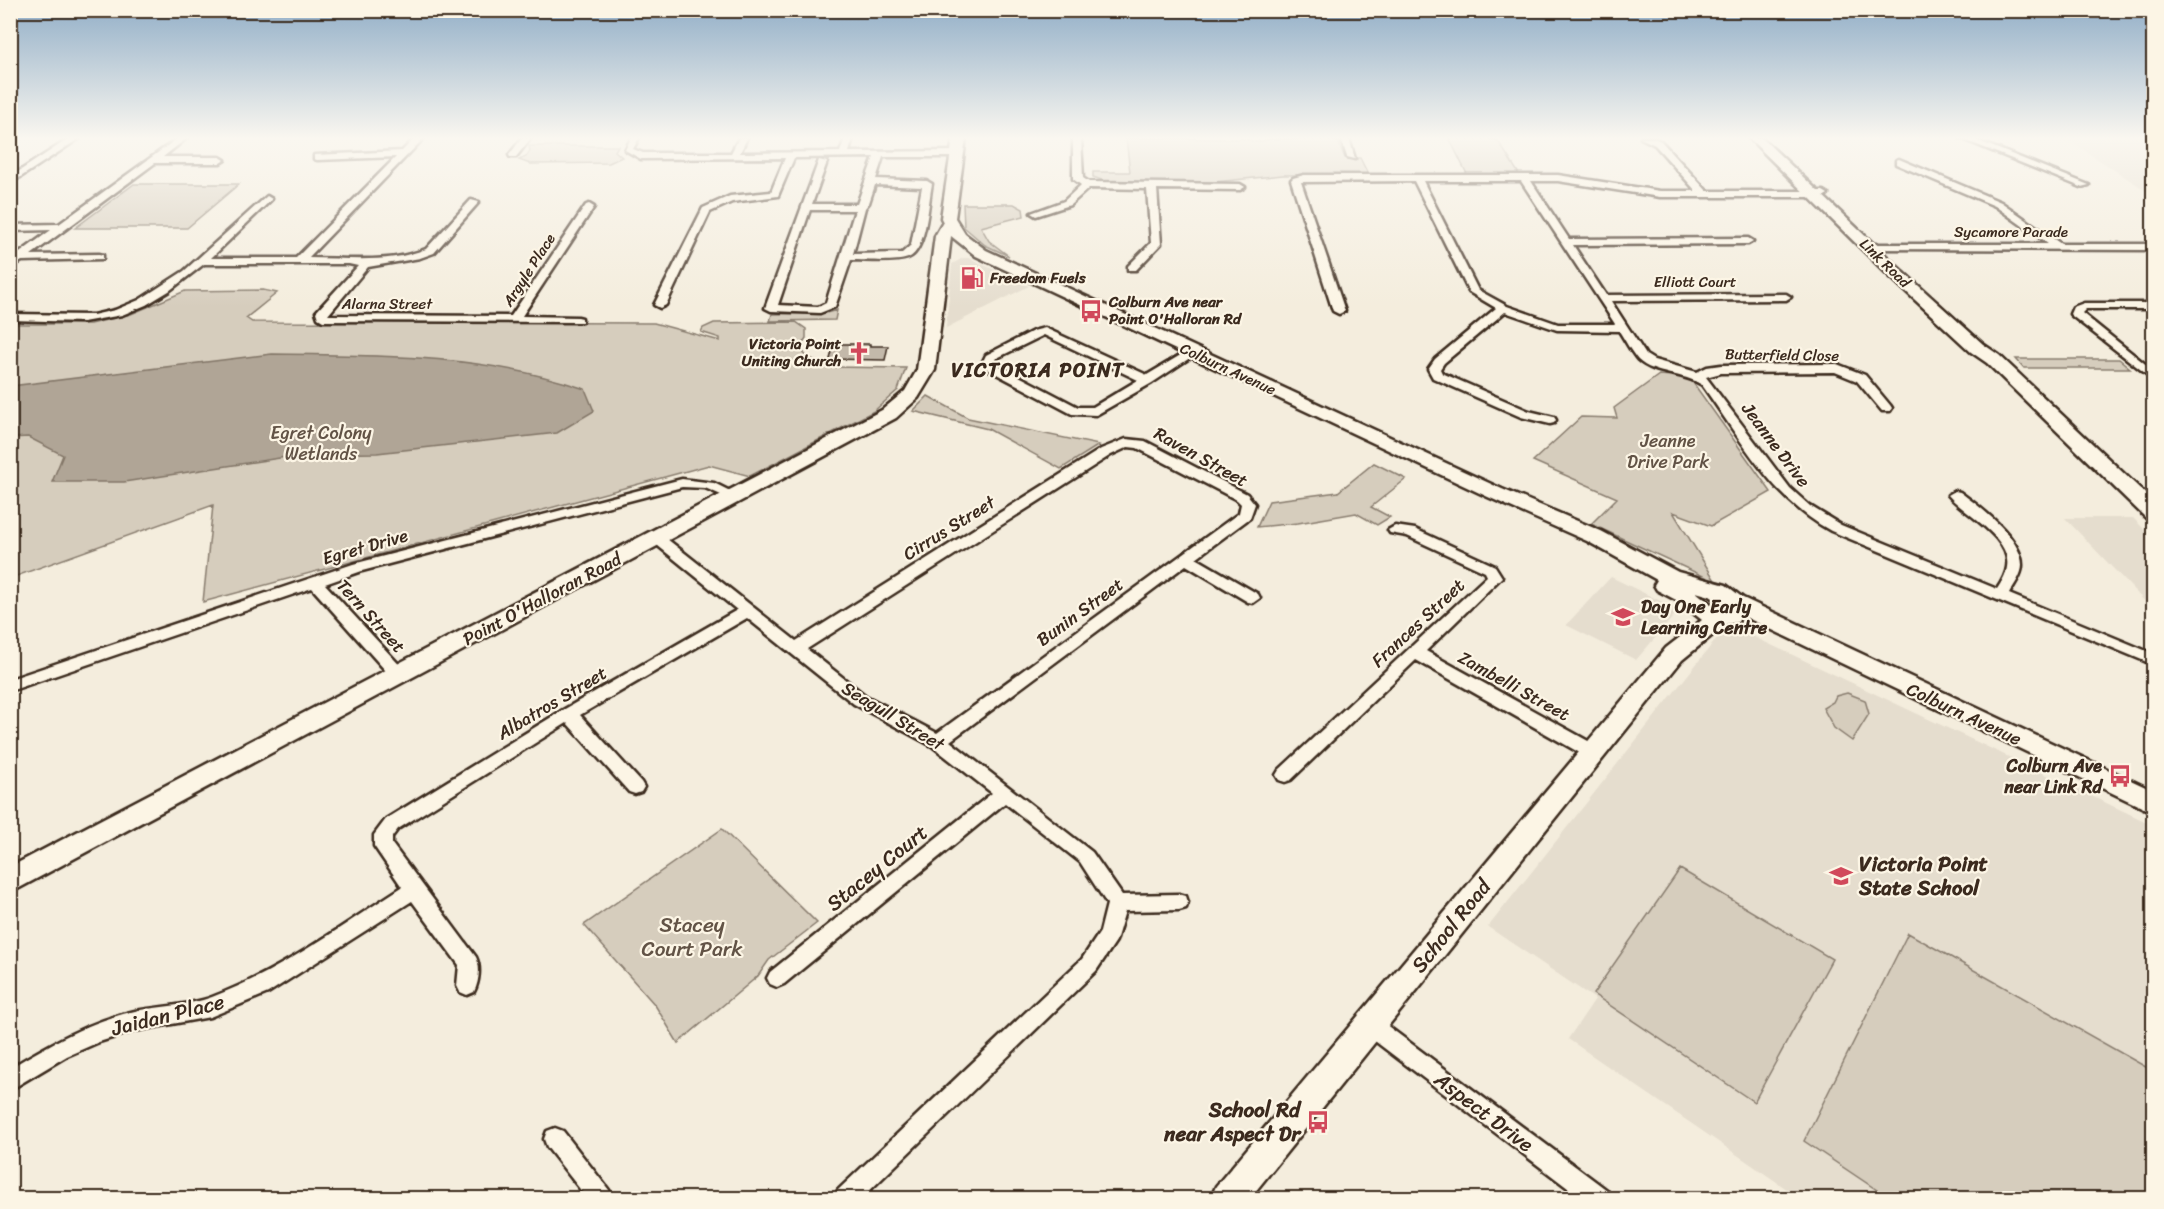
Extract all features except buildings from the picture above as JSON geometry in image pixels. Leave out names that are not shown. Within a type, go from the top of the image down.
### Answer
[{"type":"street","points":[[15,261],[105,194]]},
{"type":"street","points":[[300,260],[365,194]]},
{"type":"street","points":[[660,305],[706,210],[720,201],[771,194]]},
{"type":"street","points":[[810,194],[771,308],[827,308],[831,305],[845,257],[862,212],[860,207]]},
{"type":"street","points":[[806,207],[860,207],[866,194]]},
{"type":"street","points":[[845,257],[904,256],[912,252],[916,245],[925,194]]},
{"type":"street","points":[[950,223],[948,218],[951,194]]},
{"type":"street","points":[[1036,213],[1067,203],[1077,194]]},
{"type":"street","points":[[1132,268],[1156,244],[1153,194]]},
{"type":"street","points":[[1301,194],[1339,311]]},
{"type":"street","points":[[1425,194],[1474,292],[1503,308],[1557,327],[1623,328]]},
{"type":"street","points":[[1535,194],[1623,328],[1649,363],[1658,368],[1699,376]]},
{"type":"street","points":[[1657,194],[1771,194]]},
{"type":"street","name":"Link Road","points":[[1818,194],[1977,348],[1993,359],[2154,513]]},
{"type":"street","points":[[1975,194],[1998,204],[2059,247]]},
{"type":"street","points":[[10,317],[94,318],[122,311],[161,293],[200,261],[267,199]]},
{"type":"street","points":[[200,261],[300,260],[349,261],[365,264],[420,255],[430,251],[474,202]]},
{"type":"street","name":"Argyle Place","points":[[514,320],[589,207]]},
{"type":"street","name":"Colburn Avenue","points":[[950,223],[959,237],[970,246],[1495,493],[1697,598],[1871,670],[2154,803]]},
{"type":"street","name":"Point O'Halloran Road","points":[[10,880],[889,414],[912,394],[926,370],[943,236],[950,223]]},
{"type":"street","points":[[10,228],[60,227]]},
{"type":"street","points":[[1568,242],[1748,241]]},
{"type":"street","points":[[941,263],[949,255],[970,246]]},
{"type":"street","name":"Sycamore Parade","points":[[1875,248],[2154,247]]},
{"type":"street","points":[[15,261],[99,257]]},
{"type":"street","name":"Alarna Street","points":[[365,264],[322,312],[322,316],[327,319],[578,320]]},
{"type":"street","name":"Elliott Court","points":[[1604,298],[1786,297]]},
{"type":"street","points":[[2151,373],[2076,314],[2077,309],[2084,306],[2154,306]]},
{"type":"street","points":[[1503,308],[1439,361],[1434,369],[1437,375],[1525,414],[1550,420]]},
{"type":"street","points":[[1148,380],[1045,331],[990,357],[989,361],[991,366],[1076,411],[1086,413],[1096,411],[1148,380],[1193,352]]},
{"type":"street","name":"Butterfield Close","points":[[1699,376],[1711,370],[1721,369],[1837,368],[1861,378],[1886,408]]},
{"type":"street","name":"Jeanne Drive","points":[[1699,376],[1706,382],[1779,484],[1809,513],[1836,528],[2154,660]]},
{"type":"street","name":"Raven Street","points":[[1126,443],[1140,444],[1242,497],[1248,504],[1245,515]]},
{"type":"street","name":"Cirrus Street","points":[[795,649],[1106,452],[1126,443]]},
{"type":"street","name":"Egret Drive","points":[[10,685],[358,567],[682,483],[697,481],[711,484],[735,497]]},
{"type":"street","points":[[1955,495],[1972,506],[2009,546],[2014,556],[2015,567],[2000,596]]},
{"type":"street","name":"Bunin Street","points":[[938,741],[1245,515]]},
{"type":"street","name":"Frances Street","points":[[1285,775],[1495,577],[1490,569],[1410,532],[1395,530]]},
{"type":"street","name":"Seagull Street","points":[[657,538],[860,700],[938,741],[1086,857],[1117,903]]},
{"type":"street","points":[[1186,559],[1253,598]]},
{"type":"street","name":"Tern Street","points":[[315,582],[399,675]]},
{"type":"street","name":"School Road","points":[[1674,654],[1697,598]]},
{"type":"street","name":"Albatros Street","points":[[415,889],[383,846],[383,835],[392,824],[569,714],[747,611]]},
{"type":"street","name":"School Road","points":[[1228,1198],[1674,654],[1728,612]]},
{"type":"street","name":"Zambelli Street","points":[[1416,653],[1593,752]]},
{"type":"street","points":[[569,714],[635,787]]},
{"type":"street","name":"Stacey Court","points":[[777,978],[1005,793]]},
{"type":"street","points":[[415,889],[469,963],[468,986]]},
{"type":"street","name":"Jaidan Place","points":[[10,1080],[60,1049],[96,1033],[134,1022],[210,1008],[261,987],[415,889]]},
{"type":"street","points":[[846,1198],[1089,965],[1109,935],[1117,903],[1179,902]]},
{"type":"street","name":"Aspect Drive","points":[[1370,1025],[1599,1198]]},
{"type":"street","points":[[555,1139],[601,1198]]},
{"type":"shaded area","points":[[963,258],[969,258],[1029,286],[946,328],[952,264]]},
{"type":"shaded area","points":[[272,354],[391,356],[508,369],[547,377],[585,389],[594,411],[557,433],[377,453],[306,454],[124,482],[52,482],[63,455],[28,437],[11,438],[11,386]]},
{"type":"shaded area","points":[[2065,518],[2133,518],[2153,538],[2153,610]]},
{"type":"shaded area","name":"Day One Early Learning Centre","points":[[1611,577],[1679,610],[1636,660],[1566,625]]},
{"type":"shaded area","name":"Victoria Point State School","points":[[1730,629],[1748,634],[2153,825],[2153,1198],[1800,1198],[1568,1039],[1595,999],[1488,927],[1721,633]]},
{"type":"green space","points":[[120,194],[227,194],[187,228],[75,228]]},
{"type":"green space","points":[[963,204],[1014,204],[1023,209],[1024,216],[981,227],[989,241],[1009,256],[985,245],[964,227]]},
{"type":"green space","name":"Egret Colony Wetlands","points":[[263,290],[277,293],[246,318],[252,322],[654,323],[720,341],[720,338],[701,332],[703,328],[714,323],[796,322],[806,329],[806,338],[800,347],[806,356],[827,367],[906,368],[898,390],[874,411],[750,476],[709,465],[203,602],[213,505],[11,578],[11,324],[90,324],[131,314],[185,291]]},
{"type":"green space","points":[[837,310],[835,320],[770,321],[772,314],[826,313]]},
{"type":"green space","points":[[2016,359],[2119,359],[2130,368],[2024,368]]},
{"type":"green space","name":"Jeanne Drive Park","points":[[1659,375],[1689,377],[1771,492],[1711,526],[1673,512],[1716,582],[1591,524],[1617,498],[1533,461],[1581,417],[1617,418],[1614,408]]},
{"type":"green space","points":[[928,396],[968,418],[1099,445],[1061,469],[988,429],[913,411]]},
{"type":"green space","points":[[1374,463],[1406,479],[1371,507],[1390,517],[1377,525],[1356,513],[1257,527],[1269,501],[1338,492]]},
{"type":"green space","points":[[1847,693],[1865,700],[1869,714],[1852,741],[1834,728],[1823,708],[1833,702],[1836,696]]},
{"type":"green space","name":"Stacey Court Park","points":[[722,829],[817,923],[769,960],[758,976],[678,1043],[655,1005],[584,925]]},
{"type":"green space","points":[[1680,869],[1832,959],[1754,1102],[1593,994]]},
{"type":"green space","points":[[1908,933],[2153,1071],[2153,1198],[1889,1198],[1804,1141]]},
{"type":"place","name":"Freedom Fuels","points":[[972,278]]},
{"type":"place","name":"Colburn Ave near Point O'Halloran Rd","points":[[1091,311]]},
{"type":"place","name":"Victoria Point Uniting Church","points":[[859,353]]},
{"type":"place","name":"Day One Early Learning Centre","points":[[1623,617]]},
{"type":"place","name":"Colburn Ave near Link Rd","points":[[2120,776]]},
{"type":"place","name":"Victoria Point State School","points":[[1841,876]]},
{"type":"place","name":"School Rd near Aspect Dr","points":[[1318,1122]]},
{"type":"district","name":"VICTORIA POINT","points":[[1038,370]]}]
